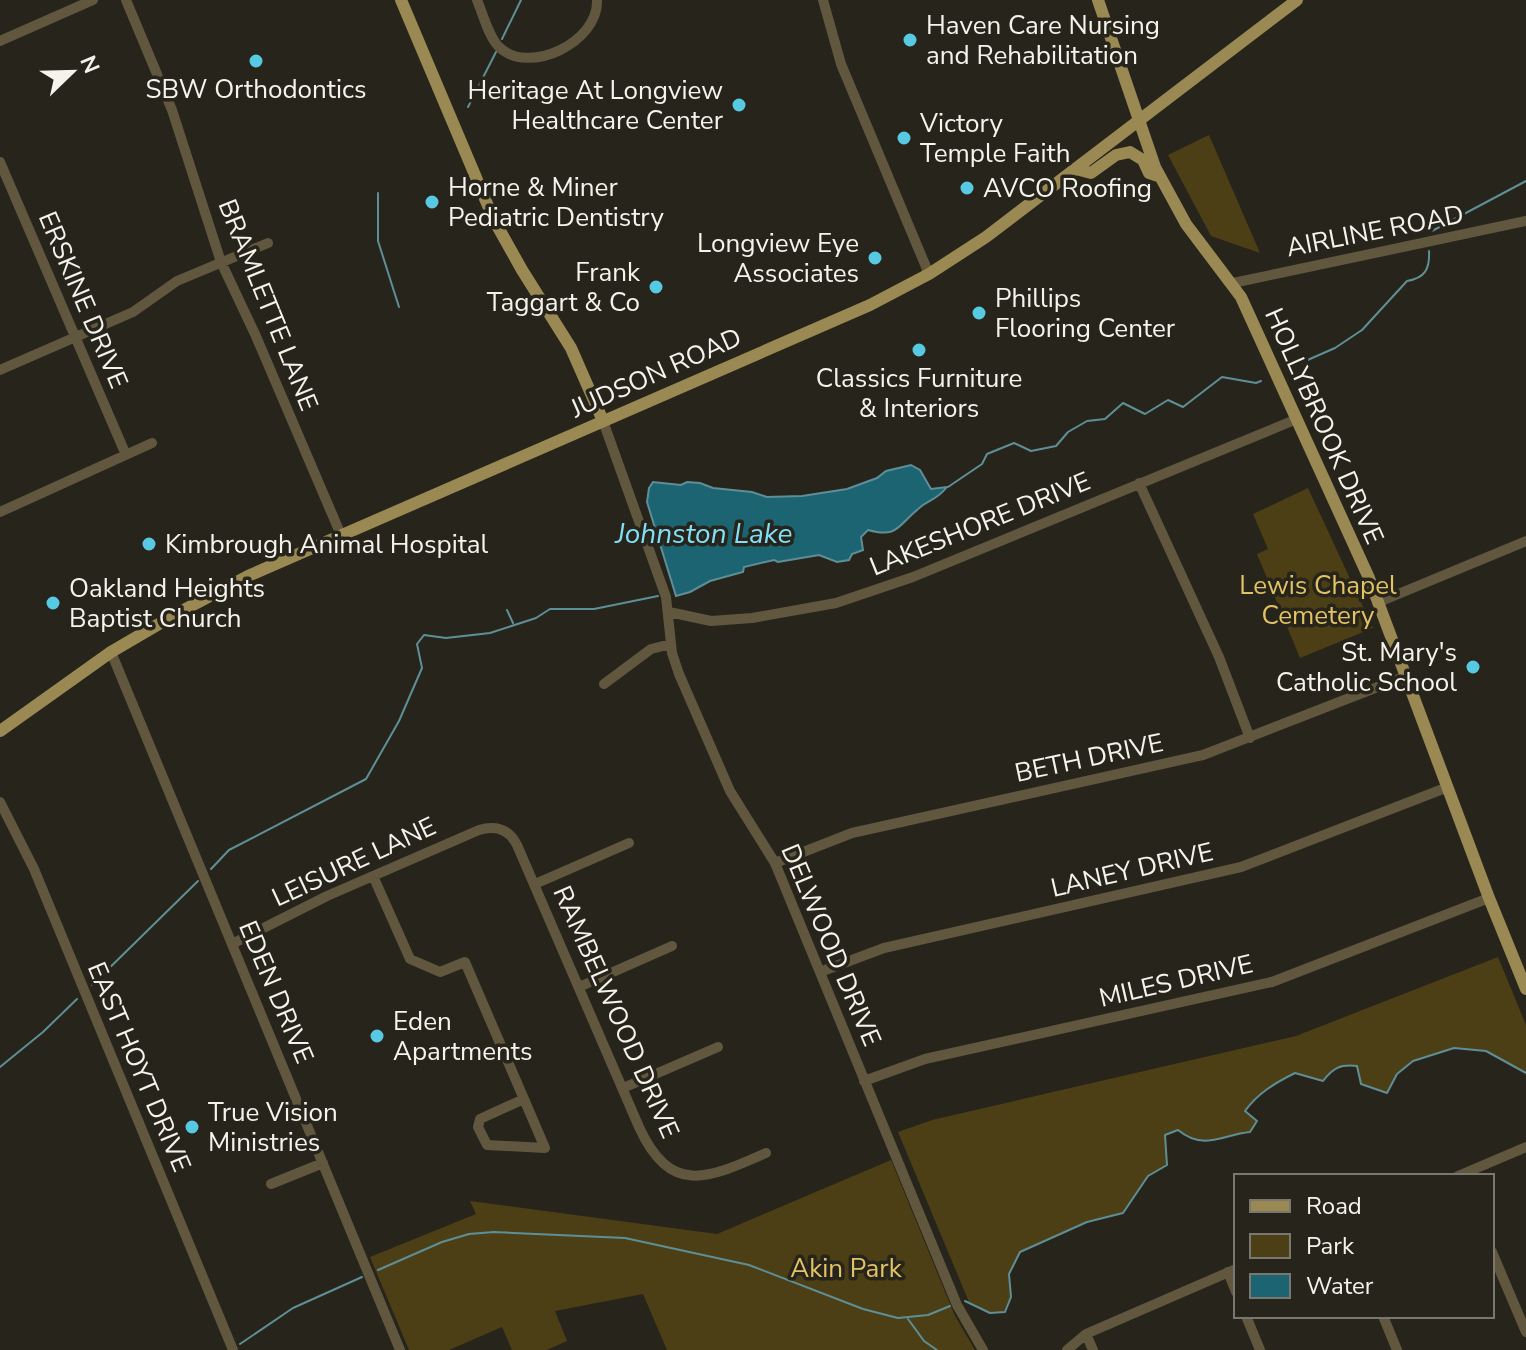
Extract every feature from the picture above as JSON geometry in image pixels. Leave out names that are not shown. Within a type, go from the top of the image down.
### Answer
[{"type":"main road","points":[[401,0],[498,228],[571,348],[603,421]]},
{"type":"main road","name":"HOLLYBROOK DRIVE","points":[[1098,0],[1113,38],[1138,122],[1160,177],[1191,232],[1233,283],[1379,602],[1526,989]]},
{"type":"main road","name":"JUDSON ROAD","points":[[0,731],[111,652],[201,599],[870,305],[929,274],[986,237],[1297,0]]},
{"type":"main road","points":[[1076,169],[1091,173],[1116,155],[1130,152],[1143,160],[1149,173],[1160,177]]},
{"type":"street","points":[[0,41],[93,0]]},
{"type":"street","name":"BRAMLETTE LANE","points":[[126,0],[180,132],[221,262],[341,535]]},
{"type":"street","points":[[477,0],[498,46],[514,56],[529,58],[545,55],[580,38],[593,21],[597,0]]},
{"type":"street","points":[[823,0],[841,64],[929,274]]},
{"type":"street","name":"ERSKINE DRIVE","points":[[0,162],[126,455]]},
{"type":"street","name":"AIRLINE ROAD","points":[[1233,283],[1526,221]]},
{"type":"street","points":[[0,370],[133,312],[177,281],[268,243]]},
{"type":"street","name":"LAKESHORE DRIVE","points":[[669,612],[693,619],[723,621],[844,601],[913,577],[1297,419]]},
{"type":"street","name":"DELWOOD DRIVE","points":[[603,421],[664,589],[671,644],[679,674],[734,799],[775,863],[957,1305],[983,1350]]},
{"type":"street","points":[[0,512],[152,443]]},
{"type":"street","points":[[1139,483],[1219,657],[1250,738]]},
{"type":"street","points":[[1379,602],[1526,541]]},
{"type":"street","points":[[604,684],[651,649],[671,644]]},
{"type":"street","name":"EDEN DRIVE","points":[[111,652],[400,1350]]},
{"type":"street","name":"BETH DRIVE","points":[[775,863],[852,833],[1194,758],[1406,676]]},
{"type":"street","name":"LANEY DRIVE","points":[[820,972],[884,948],[1241,867],[1448,787]]},
{"type":"street","name":"EAST HOYT DRIVE","points":[[0,802],[34,869],[233,1350]]},
{"type":"street","name":"LEISURE LANE","points":[[232,944],[373,876],[479,830],[497,828]]},
{"type":"street","name":"RAMBELWOOD DRIVE","points":[[497,828],[514,839],[650,1148],[662,1162],[677,1172],[694,1176],[714,1175],[766,1153]]},
{"type":"street","points":[[535,884],[629,843]]},
{"type":"street","points":[[373,876],[410,959],[440,972],[465,962],[524,1099],[545,1148],[487,1145],[478,1127],[480,1119],[524,1099]]},
{"type":"street","name":"MILES DRIVE","points":[[864,1081],[925,1059],[1272,982],[1489,898]]},
{"type":"street","points":[[579,987],[672,946]]},
{"type":"street","points":[[623,1088],[718,1047]]},
{"type":"street","points":[[1464,1174],[1526,1147]]},
{"type":"street","points":[[271,1184],[323,1163]]},
{"type":"street","points":[[1494,1257],[1526,1332]]},
{"type":"street","points":[[1067,1350],[1086,1334],[1232,1271]]},
{"type":"street","points":[[1247,1318],[1260,1350]]},
{"type":"street","points":[[1384,1318],[1397,1350]]},
{"type":"street","points":[[1086,1334],[1093,1350]]},
{"type":"green space","points":[[1209,135],[1260,253],[1211,236],[1168,155]]},
{"type":"green space","name":"Lewis Chapel Cemetery","points":[[1308,488],[1373,628],[1300,658],[1257,554],[1268,549],[1253,514]]},
{"type":"green space","points":[[1498,957],[1526,1025],[1526,1073],[1486,1051],[1454,1048],[1413,1061],[1397,1074],[1387,1093],[1361,1084],[1356,1066],[1337,1068],[1323,1081],[1294,1073],[1261,1093],[1250,1104],[1245,1111],[1257,1121],[1250,1132],[1213,1140],[1197,1139],[1178,1130],[1166,1135],[1167,1165],[1148,1176],[1123,1213],[1087,1222],[1021,1252],[1009,1274],[1011,1297],[1005,1312],[990,1313],[969,1302],[898,1132],[932,1120],[1296,1036]]},
{"type":"green space","name":"Akin Park","points":[[891,1160],[955,1316],[975,1350],[667,1350],[643,1294],[555,1311],[567,1341],[547,1350],[512,1350],[502,1327],[449,1350],[409,1350],[370,1257],[476,1214],[470,1201],[717,1234]]},
{"type":"water","name":"Johnston Lake","points":[[911,465],[920,470],[931,489],[947,487],[891,532],[868,530],[861,537],[863,550],[852,554],[849,560],[837,562],[819,555],[778,562],[774,560],[744,567],[743,572],[710,581],[676,596],[647,502],[653,482],[681,485],[700,483],[767,497],[802,496],[847,489],[877,478],[886,471]]},
{"type":"waterway","points":[[502,39],[521,0]]},
{"type":"waterway","points":[[468,107],[496,52]]},
{"type":"waterway","points":[[1432,231],[1526,181]]},
{"type":"waterway","points":[[378,193],[378,241],[399,307]]},
{"type":"waterway","points":[[1287,369],[1335,348],[1362,330],[1407,281],[1425,272],[1429,251]]},
{"type":"waterway","points":[[948,487],[982,464],[987,454],[1014,443],[1031,451],[1056,446],[1068,432],[1087,421],[1105,419],[1123,403],[1145,414],[1168,400],[1183,407],[1222,377],[1256,383],[1261,381]]},
{"type":"waterway","points":[[211,869],[229,850],[366,779],[399,721],[422,668],[417,644],[424,635],[446,638],[490,633],[536,618],[550,609],[594,609],[658,596]]},
{"type":"waterway","points":[[507,610],[513,623]]},
{"type":"waterway","points":[[92,985],[198,881]]},
{"type":"waterway","points":[[0,1067],[77,999]]},
{"type":"waterway","points":[[965,1301],[990,1313],[1005,1312],[1011,1297],[1009,1274],[1020,1252],[1087,1222],[1123,1213],[1148,1176],[1167,1165],[1165,1135],[1178,1130],[1196,1140],[1205,1141],[1250,1132],[1257,1121],[1245,1111],[1267,1089],[1295,1073],[1323,1081],[1337,1068],[1357,1066],[1361,1084],[1387,1093],[1397,1074],[1413,1061],[1454,1048],[1486,1051],[1526,1073]]},
{"type":"waterway","points":[[378,1270],[442,1242],[469,1234],[494,1232],[625,1238],[749,1265],[863,1309],[898,1318],[928,1315],[950,1306]]},
{"type":"waterway","points":[[240,1344],[293,1308],[362,1277]]},
{"type":"waterway","points":[[908,1319],[924,1341],[937,1350]]},
{"type":"place","name":"Haven Care Nursing and Rehabilitation","points":[[910,40]]},
{"type":"place","name":"SBW Orthodontics","points":[[256,61]]},
{"type":"place","name":"Heritage At Longview Healthcare Center","points":[[739,105]]},
{"type":"place","name":"Victory Temple Faith","points":[[904,138]]},
{"type":"place","name":"AVCO Roofing","points":[[967,188]]},
{"type":"place","name":"Horne & Miner Pediatric Dentistry","points":[[432,202]]},
{"type":"place","name":"Longview Eye Associates","points":[[875,258]]},
{"type":"place","name":"Frank Taggart & Co","points":[[656,287]]},
{"type":"place","name":"Phillips Flooring Center","points":[[979,313]]},
{"type":"place","name":"Classics Furniture & Interiors","points":[[919,350]]},
{"type":"place","name":"Kimbrough Animal Hospital","points":[[149,544]]},
{"type":"place","name":"Oakland Heights Baptist Church","points":[[53,603]]},
{"type":"place","name":"St. Mary's Catholic School","points":[[1473,667]]},
{"type":"place","name":"Eden Apartments","points":[[377,1036]]},
{"type":"place","name":"True Vision Ministries","points":[[192,1127]]}]
